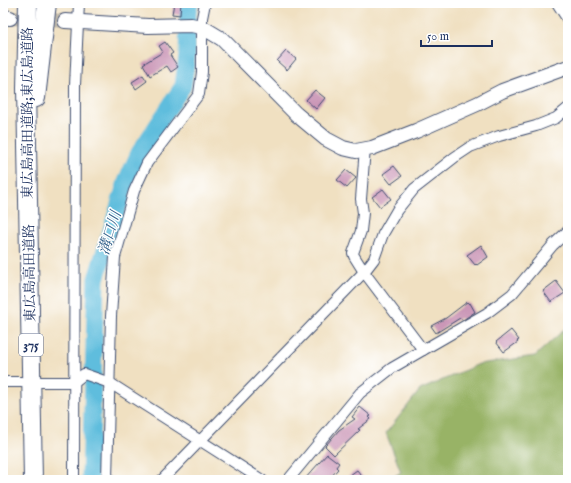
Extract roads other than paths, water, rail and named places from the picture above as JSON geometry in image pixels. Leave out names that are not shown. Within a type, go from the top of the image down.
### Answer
[{"type":"highway","points":[[23,3],[26,88]]},
{"type":"highway","name":"東広島高田道路;東広島道路","points":[[28,3],[26,88],[28,209]]},
{"type":"highway","name":"東広島高田道路;東広島道路","points":[[28,209],[32,129],[35,3]]},
{"type":"highway","points":[[32,129],[47,3]]},
{"type":"highway","name":"東広島高田道路","points":[[28,209],[33,480]]},
{"type":"street","points":[[74,480],[75,85],[79,3]]},
{"type":"street","points":[[107,480],[111,316],[115,257],[134,191],[147,163],[199,94],[202,72],[202,27],[205,3]]},
{"type":"street","points":[[557,3],[568,20]]},
{"type":"street","points":[[65,21],[148,26],[190,25],[202,27],[222,39],[296,114],[326,139],[343,148],[356,151],[365,148],[372,148],[416,131],[478,104],[502,91],[568,67]]},
{"type":"street","points":[[162,480],[364,272],[374,259],[383,234],[397,210],[414,189],[470,147],[499,136],[536,126],[556,118],[568,108]]},
{"type":"street","points":[[365,148],[361,199],[364,213],[361,231],[353,253],[364,272],[423,350]]},
{"type":"street","points":[[288,480],[360,393],[392,368],[487,313],[512,294],[553,245],[568,231]]},
{"type":"street","points":[[40,382],[74,382],[84,374],[110,383],[262,480]]},
{"type":"street","points":[[3,382],[21,382]]},
{"type":"waterway","name":"溝口川","points":[[90,480],[96,279],[126,182],[139,153],[183,86],[187,57],[188,10],[190,3]]},
{"type":"tunnel","points":[[10,18],[65,21]]}]
